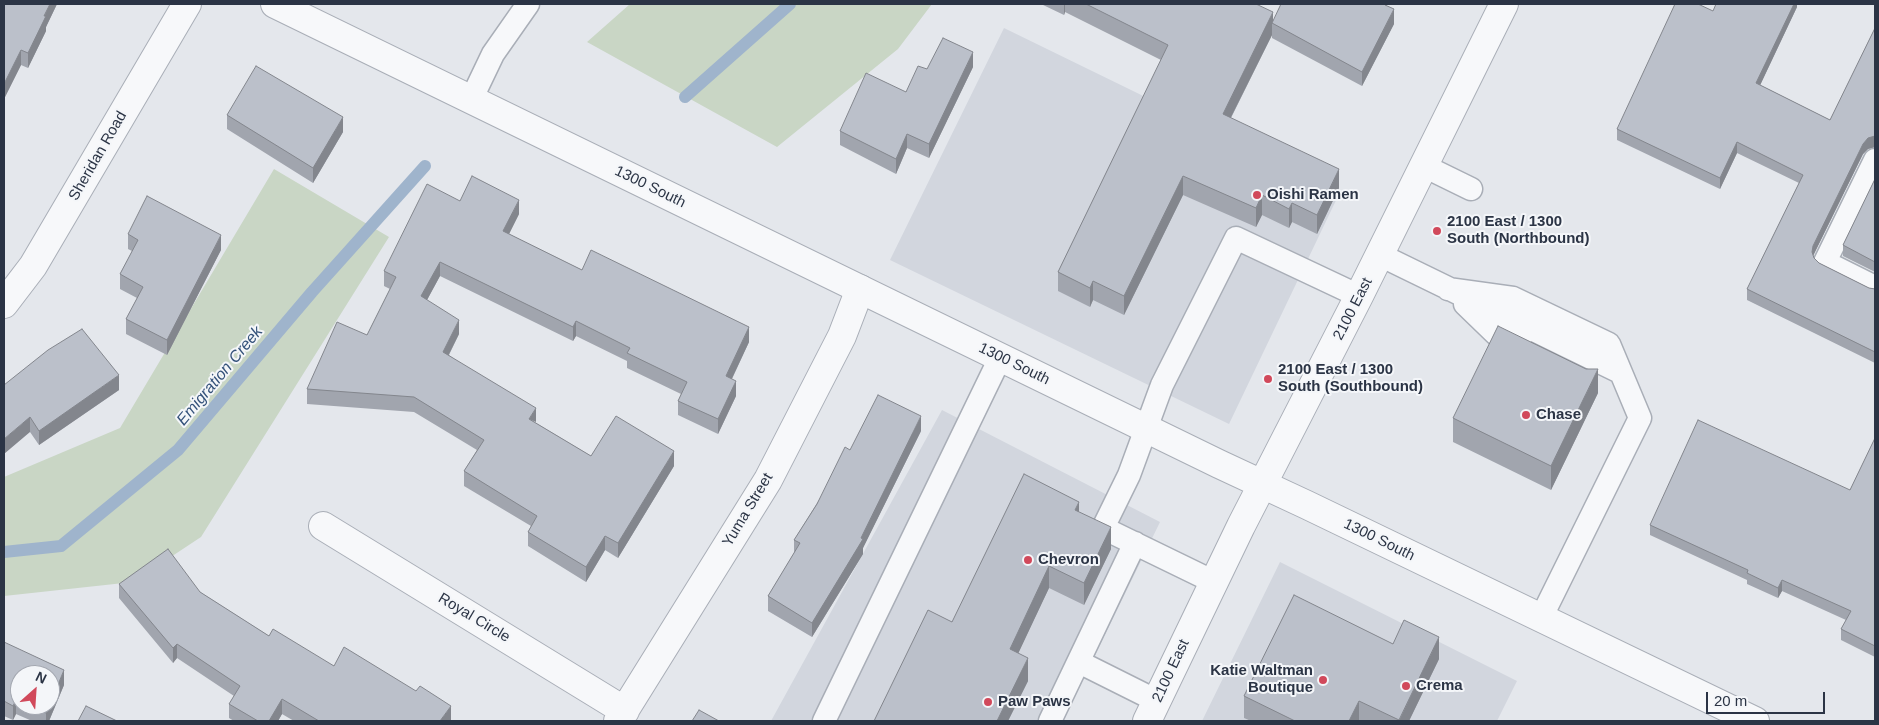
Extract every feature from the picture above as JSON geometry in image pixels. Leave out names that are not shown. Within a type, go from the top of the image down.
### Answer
[{"type":"street","name":"Sheridan Road","points":[[4,304],[33,266],[187,4]]},
{"type":"street","name":"1300 South","points":[[275,4],[1000,358],[1755,721]]},
{"type":"street","name":"2100 East","points":[[1152,711],[1214,582],[1380,255],[1504,4]]},
{"type":"street","name":"Yuma Street","points":[[622,716],[768,480],[842,336],[860,289]]},
{"type":"street","name":"Royal Circle","points":[[322,526],[622,716]]},
{"type":"lane","points":[[471,100],[493,54],[528,4]]},
{"type":"lane","points":[[1875,160],[1825,262],[1875,287]]},
{"type":"lane","points":[[1424,166],[1472,189]]},
{"type":"lane","points":[[1214,582],[1103,528],[1129,476],[1162,385],[1236,238],[1359,296]]},
{"type":"lane","points":[[1380,255],[1448,289],[1496,334],[1592,381],[1620,372]]},
{"type":"lane","points":[[1448,289],[1513,298],[1609,344],[1640,418],[1541,618]]},
{"type":"lane","points":[[824,721],[1000,358]]},
{"type":"lane","points":[[1050,721],[1135,543]]},
{"type":"lane","points":[[1079,662],[1152,711]]},
{"type":"shaded area","points":[[1004,28],[1340,192],[1229,424],[890,260]]},
{"type":"shaded area","points":[[942,410],[1160,522],[1063,721],[771,721]]},
{"type":"shaded area","points":[[1280,562],[1517,681],[1497,721],[1202,721]]},
{"type":"green space","points":[[630,4],[932,4],[898,49],[777,147],[587,42]]},
{"type":"green space","points":[[274,169],[389,237],[201,537],[133,582],[4,596],[4,477],[120,428]]},
{"type":"building","points":[[4,4],[50,4],[28,53],[21,50],[4,84]]},
{"type":"building","points":[[1086,4],[1256,4],[1273,12],[1223,114],[1339,169],[1317,215],[1292,203],[1289,209],[1262,195],[1256,208],[1183,176],[1124,296],[1093,281],[1090,288],[1058,272],[1168,45]]},
{"type":"building","points":[[1281,4],[1385,4],[1394,9],[1362,72],[1272,23]]},
{"type":"building","points":[[1675,4],[1698,4],[1713,11],[1716,4],[1794,4],[1756,83],[1830,120],[1875,28],[1875,136],[1868,138],[1863,144],[1813,246],[1812,252],[1814,258],[1819,263],[1869,288],[1875,289],[1875,352],[1747,289],[1803,175],[1737,142],[1720,178],[1617,129]]},
{"type":"building","points":[[943,38],[973,52],[929,144],[907,134],[896,159],[840,131],[866,73],[906,92],[918,66],[927,69]]},
{"type":"building","points":[[256,66],[343,117],[313,168],[227,115]]},
{"type":"building","points":[[472,176],[519,200],[503,231],[582,270],[591,250],[749,327],[726,376],[736,381],[718,419],[678,401],[687,382],[627,353],[630,348],[576,321],[573,327],[440,262],[421,296],[459,320],[443,352],[536,408],[529,419],[591,456],[616,416],[674,451],[618,543],[605,536],[586,567],[528,532],[537,516],[464,471],[484,440],[414,397],[307,389],[337,322],[367,335],[396,277],[384,271],[427,184],[460,201]]},
{"type":"building","points":[[1875,179],[1875,262],[1843,245]]},
{"type":"building","points":[[147,196],[221,235],[167,340],[126,319],[143,287],[120,274],[138,240],[128,234]]},
{"type":"building","name":"Chase","points":[[1498,326],[1586,369],[1598,369],[1551,466],[1453,418]]},
{"type":"building","points":[[82,329],[119,375],[39,431],[30,417],[4,439],[4,385],[48,350]]},
{"type":"building","points":[[878,395],[921,416],[861,538],[863,539],[812,623],[768,596],[800,543],[794,540],[817,504],[845,447],[850,450]]},
{"type":"building","points":[[1698,420],[1850,490],[1875,438],[1875,646],[1841,629],[1851,611],[1782,580],[1778,588],[1747,573],[1748,570],[1650,525]]},
{"type":"building","points":[[1024,474],[1079,502],[1075,510],[1111,527],[1084,583],[1049,566],[1010,649],[1028,658],[997,721],[874,721],[928,610],[952,622]]},
{"type":"building","points":[[168,549],[200,592],[269,636],[273,629],[334,666],[344,647],[416,691],[420,686],[451,706],[440,721],[319,721],[282,699],[269,721],[258,721],[229,704],[240,686],[177,644],[173,648],[119,584]]},
{"type":"building","points":[[1294,595],[1393,644],[1404,620],[1439,637],[1399,720],[1359,701],[1349,721],[1295,721],[1244,696]]},
{"type":"building","points":[[4,642],[53,665],[10,665],[10,704],[4,701]]},
{"type":"building","points":[[60,668],[64,670],[60,680]]},
{"type":"building","points":[[86,706],[117,721],[78,721]]},
{"type":"building","points":[[699,710],[719,721],[692,721]]},
{"type":"waterway","name":"Emigration Creek","points":[[685,97],[790,4]]},
{"type":"waterway","name":"Emigration Creek","points":[[4,552],[61,546],[178,450],[312,292],[425,166]]},
{"type":"place","name":"Oishi Ramen","points":[[1257,195]]},
{"type":"place","name":"2100 East / 1300 South (Northbound)","points":[[1437,231]]},
{"type":"place","name":"2100 East / 1300 South (Southbound)","points":[[1268,379]]},
{"type":"place","name":"Chase","points":[[1526,415]]},
{"type":"place","name":"Chevron","points":[[1028,560]]},
{"type":"place","name":"Katie Waltman Boutique","points":[[1323,680]]},
{"type":"place","name":"Crema","points":[[1406,686]]},
{"type":"place","name":"Paw Paws","points":[[988,702]]}]
